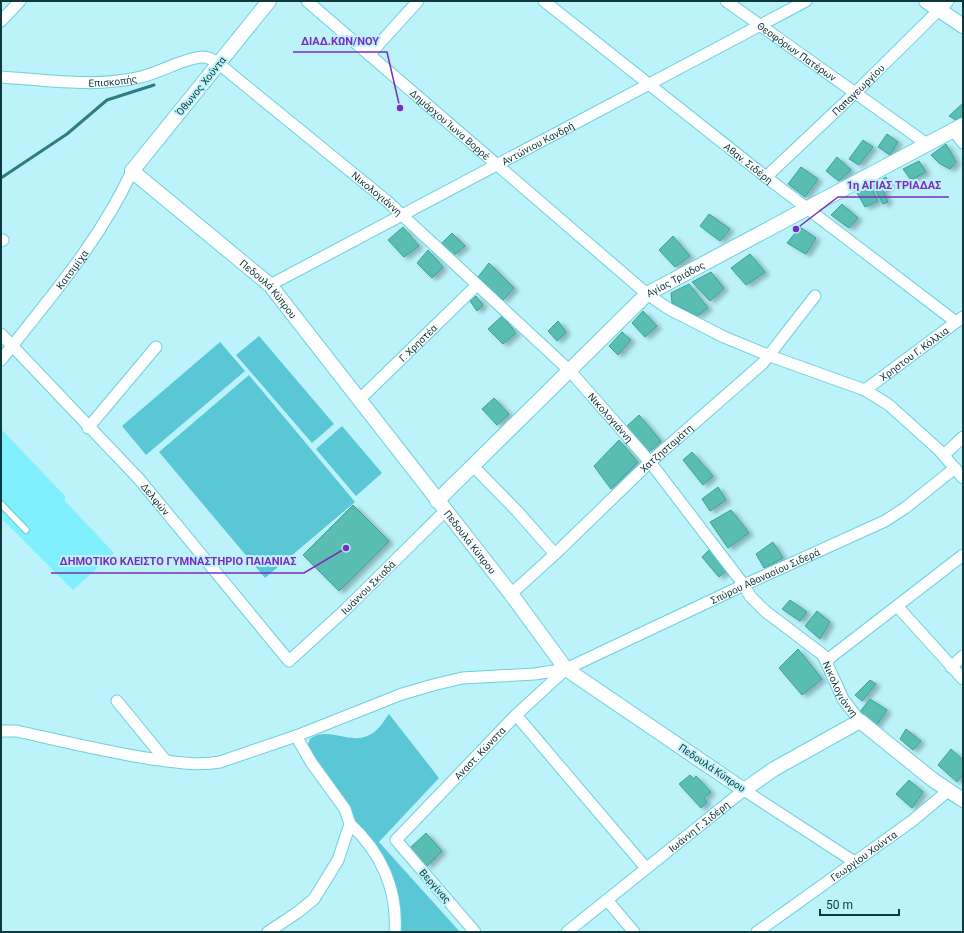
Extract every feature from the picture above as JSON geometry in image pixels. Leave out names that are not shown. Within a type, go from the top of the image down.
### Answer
[{"type":"street","points":[[1,21],[20,1]]},
{"type":"street","name":"Όθωνος Χούντα","points":[[132,170],[269,1]]},
{"type":"street","name":"Δημάρχου Ίωνα Βορρέ","points":[[307,1],[647,294],[669,309],[724,337],[770,356],[865,390],[889,405],[944,455],[963,478]]},
{"type":"street","points":[[369,55],[418,1]]},
{"type":"street","name":"Αθαν. Σιδέρη","points":[[544,1],[648,85],[766,177],[960,319]]},
{"type":"street","name":"Θεοφόρων Πατέρων","points":[[726,1],[759,26],[927,144]]},
{"type":"street","name":"Αντώνιου Κανδρή","points":[[270,285],[806,1]]},
{"type":"street","points":[[926,1],[944,6],[963,26]]},
{"type":"street","name":"Παπαγεωργίου","points":[[766,177],[855,94],[944,6]]},
{"type":"street","name":"Επισκοπής","points":[[1,77],[98,84],[112,83],[158,73],[196,58],[208,58],[219,64]]},
{"type":"street","name":"Νικολογιάννη","points":[[219,64],[402,215],[570,371],[650,462],[744,585],[750,596],[765,611],[819,650],[827,660],[843,699],[860,722],[958,795]]},
{"type":"street","points":[[958,127],[963,143]]},
{"type":"street","name":"Αγίας Τριάδος","points":[[441,506],[473,466],[647,294],[958,127]]},
{"type":"street","name":"Πεδουλά Κύπρου","points":[[132,170],[270,285],[511,594],[566,669],[744,790],[854,861]]},
{"type":"street","name":"Κατσιμίχα","points":[[1,360],[92,243],[111,213],[132,170]]},
{"type":"street","name":"Γ. Χρηστέα","points":[[359,400],[477,285]]},
{"type":"street","name":"Χατζησταμάτη","points":[[511,594],[555,554],[650,462],[770,356],[777,343],[815,296]]},
{"type":"street","name":"Χρηστου Γ. Κόλλια","points":[[865,390],[960,319]]},
{"type":"street","name":"Δελφών","points":[[1,334],[88,428],[139,479],[289,661]]},
{"type":"street","points":[[88,428],[156,347]]},
{"type":"street","points":[[944,455],[963,437]]},
{"type":"street","points":[[473,466],[517,511],[555,554]]},
{"type":"street","name":"Σπύρου Αθανασίου Σιδερά","points":[[566,669],[744,585],[885,522],[955,468]]},
{"type":"street","name":"Ιωάννου Σκιαδά","points":[[289,661],[345,610],[441,506]]},
{"type":"street","points":[[827,660],[963,555]]},
{"type":"street","points":[[897,606],[963,679]]},
{"type":"street","points":[[951,667],[963,656]]},
{"type":"street","points":[[1,731],[17,731],[112,753],[166,761],[207,764],[220,762],[296,736],[402,694],[433,685],[462,678],[534,674],[566,669]]},
{"type":"street","name":"Αναστ. Κώνστα","points":[[396,840],[516,715],[566,669]]},
{"type":"street","points":[[117,700],[166,761]]},
{"type":"street","points":[[516,715],[646,868]]},
{"type":"street","name":"Ιωάννη Γ. Σιδέρη","points":[[567,932],[744,790],[774,769],[860,722]]},
{"type":"street","points":[[296,736],[311,762],[345,809],[350,824],[360,832],[374,852],[392,889],[396,907],[395,932]]},
{"type":"street","name":"Γεωργίου Χούντα","points":[[761,931],[854,861],[923,812],[958,795]]},
{"type":"street","points":[[268,932],[298,912],[314,899],[338,860],[350,824]]},
{"type":"street","name":"Βεργίνας","points":[[396,840],[475,932]]},
{"type":"street","points":[[607,900],[634,932]]},
{"type":"lane","points":[[1,504],[26,530]]},
{"type":"shaded area","points":[[259,336],[334,424],[312,443],[236,355]]},
{"type":"shaded area","points":[[220,342],[245,371],[146,455],[122,426]]},
{"type":"shaded area","points":[[249,375],[355,502],[265,578],[159,452]]},
{"type":"shaded area","points":[[342,426],[382,473],[356,496],[316,449]]},
{"type":"shaded area","points":[[1,429],[65,496],[65,501],[114,553],[73,590],[1,518]]},
{"type":"shaded area","points":[[389,714],[439,778],[379,842],[460,932],[398,932],[377,855],[306,750],[310,739],[317,735],[330,734],[360,738],[371,735],[380,727]]},
{"type":"building","points":[[963,103],[963,116],[956,120],[949,116]]},
{"type":"building","points":[[887,134],[898,142],[890,155],[878,147]]},
{"type":"building","points":[[863,140],[873,147],[859,165],[849,159]]},
{"type":"building","points":[[946,144],[956,162],[950,169],[939,163],[931,155]]},
{"type":"building","points":[[837,157],[851,170],[839,181],[826,171]]},
{"type":"building","points":[[919,161],[926,172],[911,180],[903,169]]},
{"type":"building","points":[[801,167],[818,179],[805,197],[788,184]]},
{"type":"building","points":[[886,177],[890,186],[883,190],[888,202],[883,204],[873,185]]},
{"type":"building","points":[[870,185],[878,201],[865,207],[857,193]]},
{"type":"building","points":[[842,204],[858,218],[849,228],[831,215]]},
{"type":"building","points":[[709,214],[730,229],[720,241],[700,226]]},
{"type":"building","points":[[403,227],[419,246],[404,257],[388,240]]},
{"type":"building","points":[[800,227],[816,238],[806,254],[787,243]]},
{"type":"building","points":[[452,233],[465,246],[454,255],[442,243]]},
{"type":"building","points":[[673,236],[690,256],[675,267],[659,250]]},
{"type":"building","points":[[428,250],[443,267],[432,278],[417,263]]},
{"type":"building","points":[[750,254],[765,272],[746,285],[731,268]]},
{"type":"building","points":[[489,263],[514,288],[503,300],[478,277]]},
{"type":"building","points":[[711,272],[724,288],[710,301],[692,282]]},
{"type":"building","points":[[689,284],[708,308],[697,316],[672,303],[671,293]]},
{"type":"building","points":[[476,296],[483,305],[477,311],[470,301]]},
{"type":"building","points":[[643,311],[657,326],[645,337],[632,323]]},
{"type":"building","points":[[502,316],[516,333],[503,344],[488,329]]},
{"type":"building","points":[[558,321],[566,332],[557,341],[548,331]]},
{"type":"building","points":[[622,332],[631,340],[618,355],[609,346]]},
{"type":"building","points":[[494,398],[509,414],[497,425],[482,409]]},
{"type":"building","points":[[639,415],[661,441],[649,452],[626,427]]},
{"type":"building","points":[[619,440],[638,462],[611,489],[594,466]]},
{"type":"building","points":[[692,452],[713,476],[703,485],[683,460]]},
{"type":"building","points":[[718,487],[726,500],[710,511],[702,499]]},
{"type":"building","points":[[353,505],[389,541],[339,591],[303,555]]},
{"type":"building","points":[[731,510],[749,533],[728,548],[710,522]]},
{"type":"building","points":[[773,542],[783,558],[764,568],[756,554]]},
{"type":"building","points":[[712,547],[728,569],[719,577],[702,557]]},
{"type":"building","points":[[790,600],[807,612],[800,621],[782,609]]},
{"type":"building","points":[[817,611],[830,622],[820,639],[805,626]]},
{"type":"building","points":[[798,649],[822,679],[802,695],[779,668]]},
{"type":"building","points":[[870,680],[876,684],[862,701],[855,695]]},
{"type":"building","points":[[870,699],[887,710],[876,726],[859,713]]},
{"type":"building","points":[[906,729],[921,741],[913,750],[900,739]]},
{"type":"building","points":[[951,749],[963,760],[963,774],[957,782],[938,765]]},
{"type":"building","points":[[690,775],[694,779],[696,776],[711,792],[704,798],[707,802],[701,808],[679,784]]},
{"type":"building","points":[[909,780],[923,792],[912,808],[896,794]]},
{"type":"building","points":[[426,833],[442,851],[427,866],[410,848]]},
{"type":"waterway","points":[[1,178],[67,134],[107,100],[154,85]]},
{"type":"place","name":"ΔΙΑΔ.ΚΩΝ/ΝΟΥ","points":[[400,108]]},
{"type":"place","name":"1η ΑΓΙΑΣ ΤΡΙΑΔΑΣ","points":[[796,229]]},
{"type":"place","name":"ΔΗΜΟΤΙΚΟ ΚΛΕΙΣΤΟ ΓΥΜΝΑΣΤΗΡΙΟ ΠΑΙΑΝΙΑΣ","points":[[346,548]]}]
